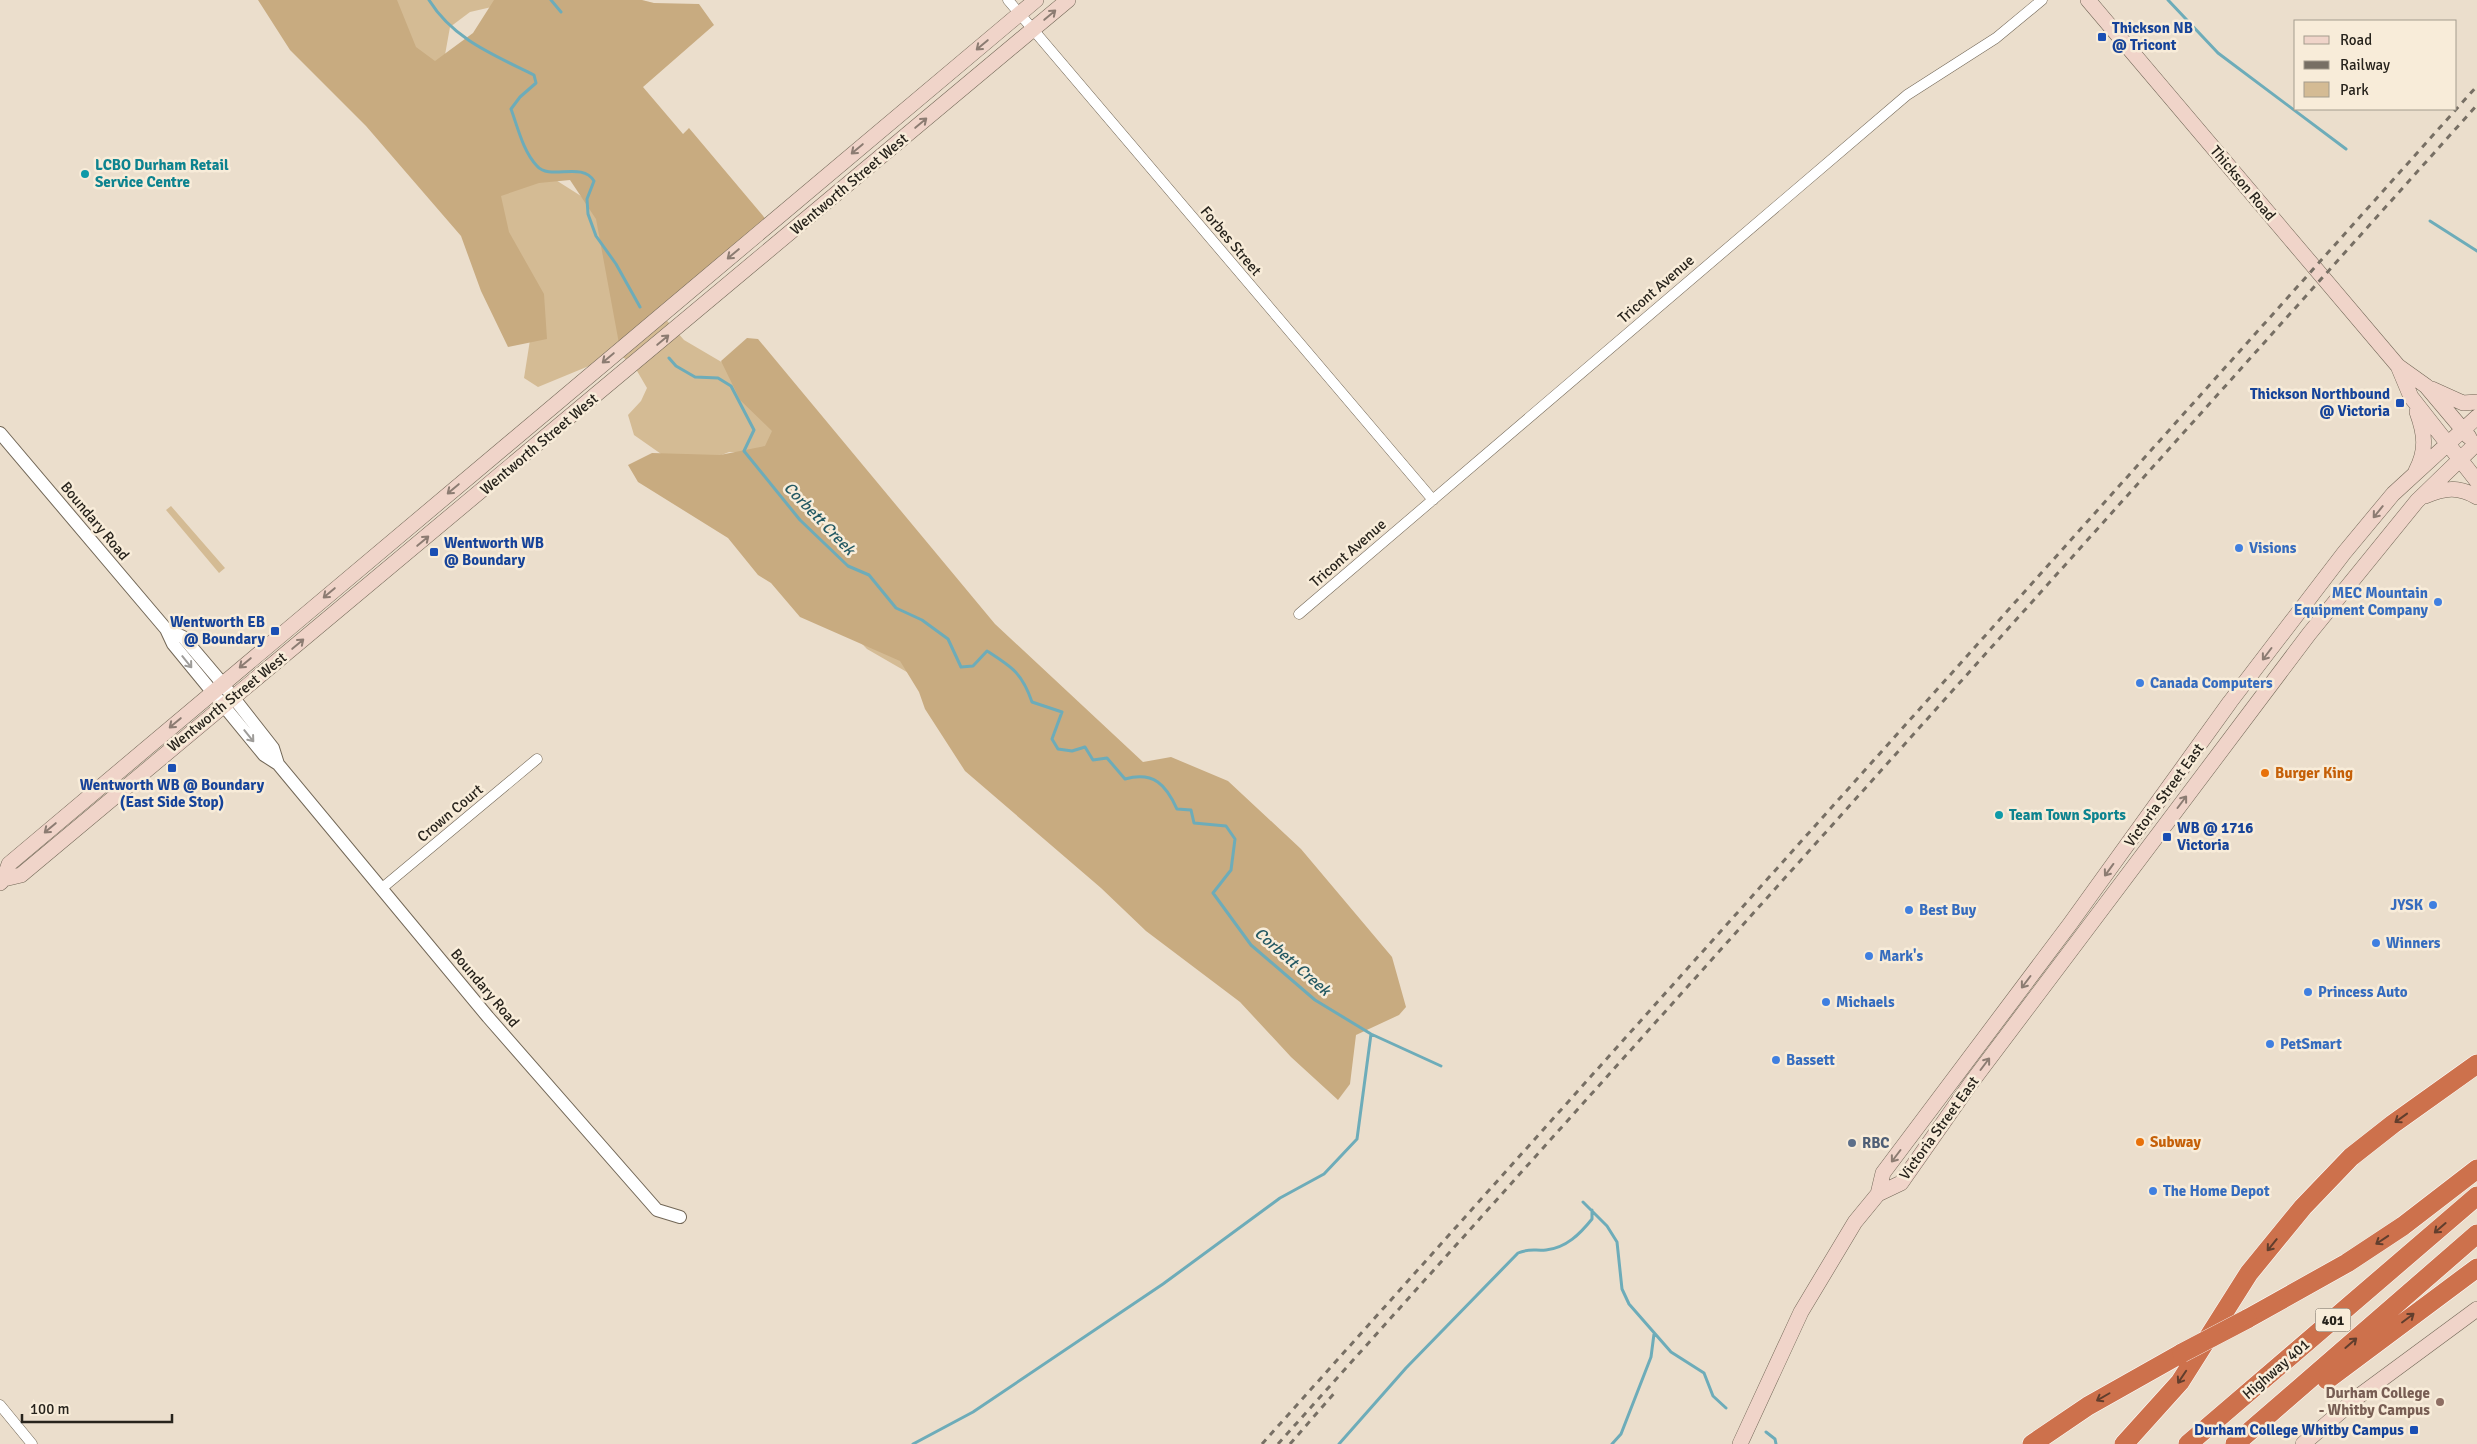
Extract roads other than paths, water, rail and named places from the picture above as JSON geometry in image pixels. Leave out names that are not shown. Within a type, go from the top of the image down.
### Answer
[{"type":"highway","points":[[2124,1444],[2148,1420],[2180,1382],[2249,1273],[2303,1207],[2351,1157],[2440,1089],[2477,1064]]},
{"type":"highway","points":[[2440,1089],[2477,1070]]},
{"type":"highway","points":[[2032,1444],[2088,1406],[2355,1258],[2403,1226],[2477,1170]]},
{"type":"highway","name":"Highway 401","points":[[2188,1444],[2477,1196]]},
{"type":"highway","name":"Highway 401","points":[[2235,1444],[2477,1234]]},
{"type":"highway","points":[[2245,1444],[2430,1301],[2477,1268]]},
{"type":"main road","name":"Wentworth Street West","points":[[2,881],[8,864],[1036,0]]},
{"type":"main road","name":"Wentworth Street West","points":[[2,881],[21,875],[1068,0]]},
{"type":"main road","name":"Thickson Road","points":[[2088,0],[2398,366],[2426,386],[2476,445]]},
{"type":"main road","name":"Thickson Road","points":[[2398,366],[2410,397],[2477,481]]},
{"type":"main road","points":[[2426,386],[2444,396],[2463,403],[2477,402]]},
{"type":"main road","points":[[2410,397],[2423,429],[2425,445],[2421,462],[2412,478]]},
{"type":"main road","name":"Victoria Street East","points":[[1878,1194],[1883,1173],[2070,924],[2230,702],[2321,583],[2392,494],[2412,478],[2477,417]]},
{"type":"main road","name":"Victoria Street East","points":[[1740,1444],[1801,1312],[1855,1222],[1878,1194],[1901,1183],[1971,1083],[2290,659],[2417,500],[2476,445]]},
{"type":"main road","points":[[2417,500],[2444,489],[2456,488],[2477,497]]},
{"type":"main road","points":[[2290,659],[2286,653],[2286,646],[2324,597],[2321,583]]},
{"type":"main road","points":[[2303,1444],[2359,1396],[2477,1309]]},
{"type":"street","name":"Forbes Street","points":[[1008,0],[1433,500]]},
{"type":"street","name":"Tricont Avenue","points":[[1299,614],[1907,96],[1996,38],[2042,0]]},
{"type":"street","name":"Boundary Road","points":[[0,433],[166,629],[173,644],[217,687],[264,755],[278,764],[488,1017],[657,1210],[680,1217]]},
{"type":"street","name":"Crown Court","points":[[381,889],[537,759]]},
{"type":"street","points":[[0,1405],[32,1444]]},
{"type":"waterway","name":"Corbett Creek","points":[[429,0],[439,14],[462,36],[490,53],[534,75],[536,83],[520,97],[511,109],[524,146],[532,160],[543,170],[550,172],[582,172],[589,175],[594,181],[587,199],[588,214],[596,236],[616,264],[640,307]]},
{"type":"waterway","points":[[551,0],[561,12]]},
{"type":"waterway","points":[[2168,0],[2218,53],[2346,149]]},
{"type":"waterway","points":[[2430,221],[2477,251]]},
{"type":"waterway","name":"Corbett Creek","points":[[669,358],[676,366],[695,377],[718,378],[731,386],[754,430],[744,451],[800,520],[848,566],[869,575],[896,608],[922,620],[948,639],[961,667],[973,666],[987,651],[1020,677],[1032,702],[1062,712],[1052,739],[1058,749],[1072,751],[1085,747],[1093,760],[1107,758],[1125,779],[1144,777],[1158,782],[1173,800],[1177,809],[1191,810],[1194,823],[1226,826],[1235,839],[1231,870],[1213,893],[1251,945],[1315,1000],[1371,1034],[1441,1066]]},
{"type":"waterway","points":[[913,1444],[973,1412],[1163,1284],[1280,1198],[1324,1174],[1357,1139],[1371,1034]]},
{"type":"waterway","name":"Corbett Creek","points":[[1583,1202],[1607,1226],[1617,1242],[1622,1289],[1629,1304],[1671,1352],[1704,1373],[1713,1396],[1726,1408]]},
{"type":"waterway","points":[[1339,1444],[1406,1368],[1518,1253],[1529,1250],[1553,1249],[1566,1243],[1583,1230],[1592,1219],[1592,1210]]},
{"type":"waterway","points":[[1612,1444],[1621,1434],[1651,1357],[1654,1334]]},
{"type":"waterway","name":"Corbett Creek","points":[[1766,1432],[1775,1439],[1776,1444]]},
{"type":"railway","points":[[2457,108],[2477,86]]},
{"type":"railway","points":[[1278,1444],[2477,105]]},
{"type":"railway","points":[[1262,1444],[2456,110]]},
{"type":"railway","points":[[1290,1444],[1337,1390]]},
{"type":"place","name":"Thickson NB @ Tricont","points":[[2102,37]]},
{"type":"place","name":"LCBO Durham Retail Service Centre","points":[[85,174]]},
{"type":"place","name":"Thickson Northbound @ Victoria","points":[[2400,403]]},
{"type":"place","name":"Visions","points":[[2239,548]]},
{"type":"place","name":"Wentworth WB @ Boundary","points":[[434,552]]},
{"type":"place","name":"MEC Mountain Equipment Company","points":[[2438,602]]},
{"type":"place","name":"Wentworth EB @ Boundary","points":[[275,631]]},
{"type":"place","name":"Canada Computers","points":[[2140,683]]},
{"type":"place","name":"Wentworth WB @ Boundary (East Side Stop)","points":[[172,768]]},
{"type":"place","name":"Burger King","points":[[2265,773]]},
{"type":"place","name":"Team Town Sports","points":[[1999,815]]},
{"type":"place","name":"WB @ 1716 Victoria","points":[[2167,837]]},
{"type":"place","name":"JYSK","points":[[2433,905]]},
{"type":"place","name":"Best Buy","points":[[1909,910]]},
{"type":"place","name":"Winners","points":[[2376,943]]},
{"type":"place","name":"Mark's","points":[[1869,956]]},
{"type":"place","name":"Princess Auto","points":[[2308,992]]},
{"type":"place","name":"Michaels","points":[[1826,1002]]},
{"type":"place","name":"PetSmart","points":[[2270,1044]]},
{"type":"place","name":"Bassett","points":[[1776,1060]]},
{"type":"place","name":"Subway","points":[[2140,1142]]},
{"type":"place","name":"RBC","points":[[1852,1143]]},
{"type":"place","name":"The Home Depot","points":[[2153,1191]]},
{"type":"place","name":"Durham College - Whitby Campus","points":[[2440,1402]]},
{"type":"place","name":"Durham College Whitby Campus","points":[[2414,1430]]}]
